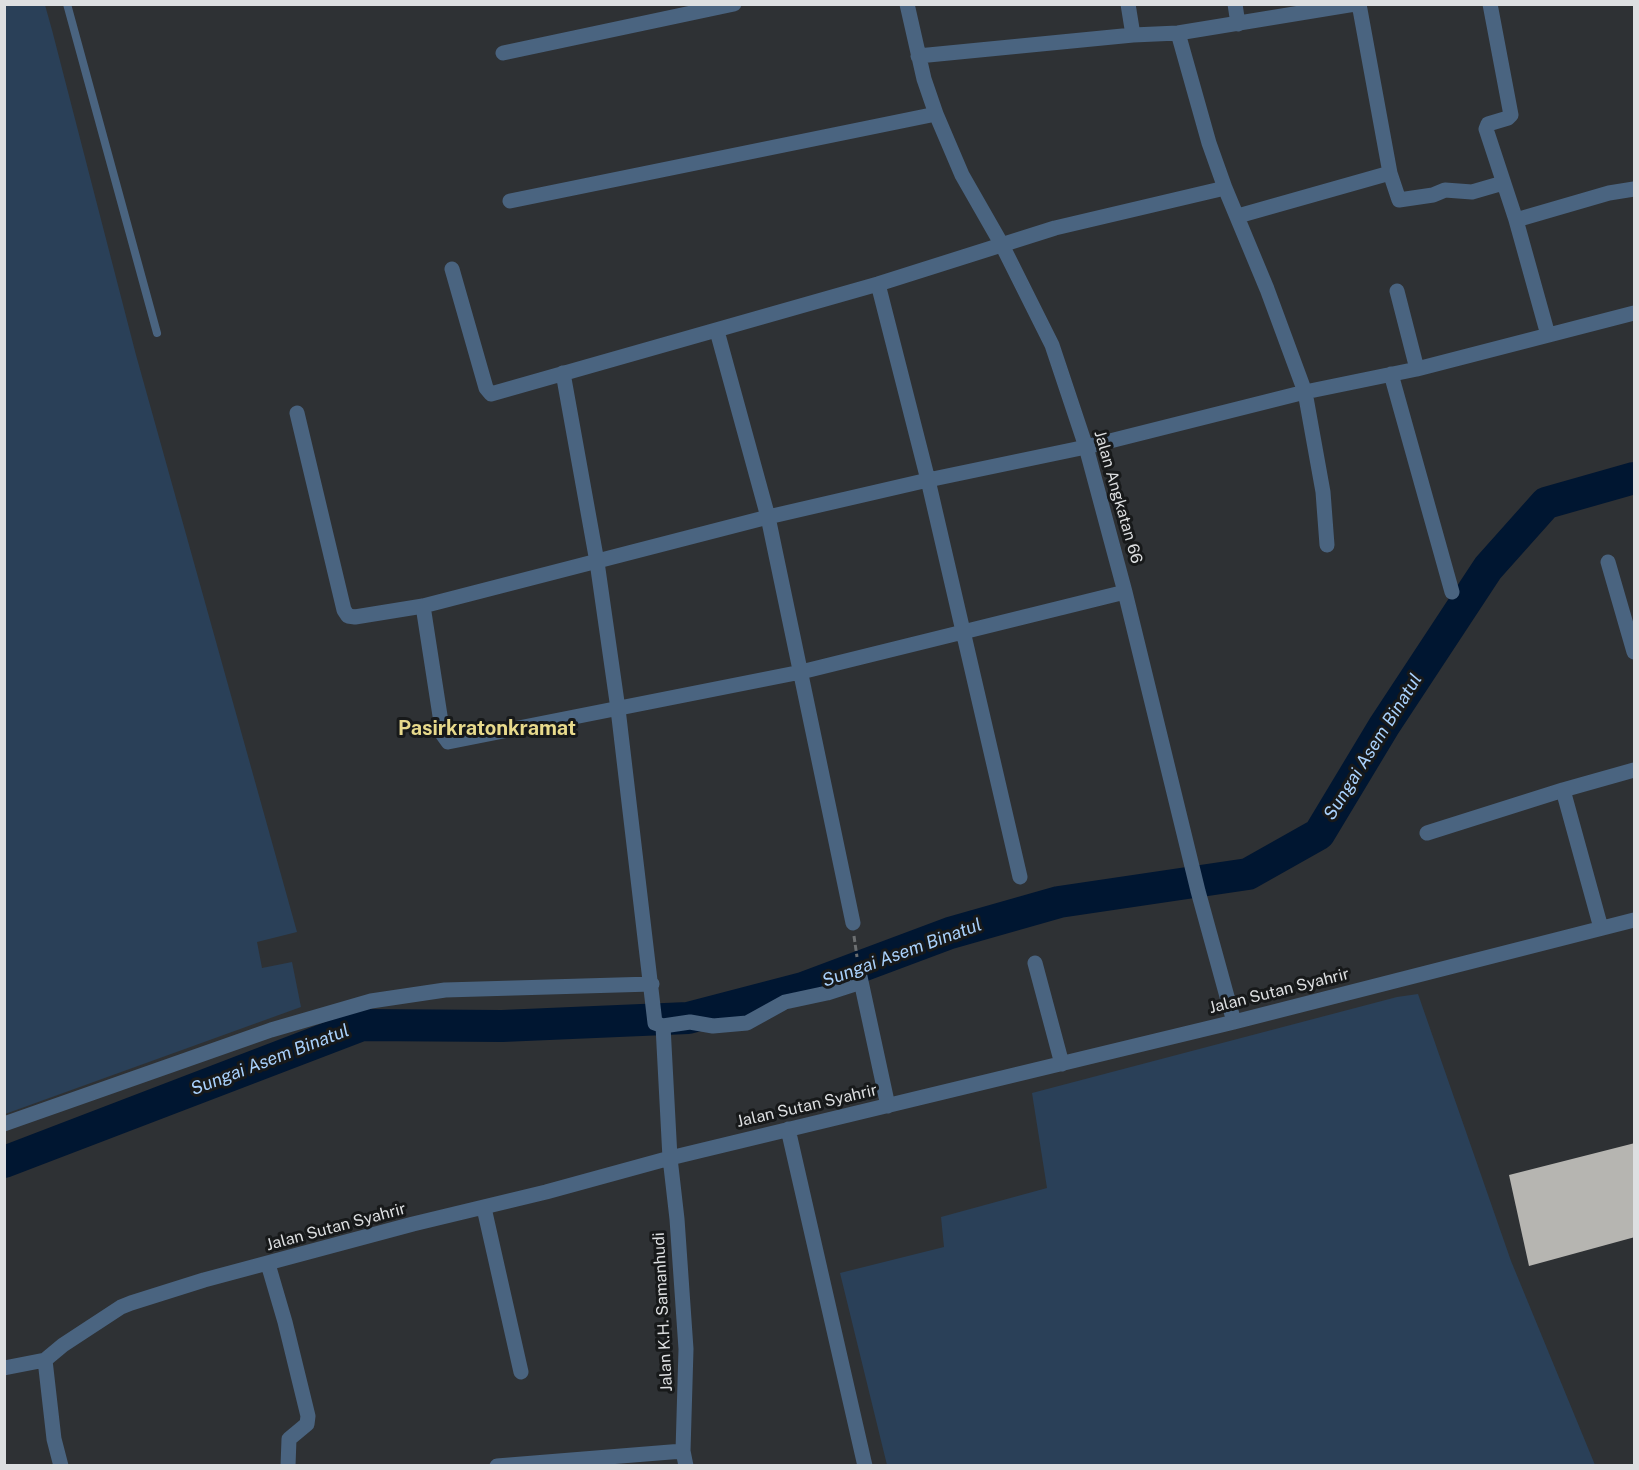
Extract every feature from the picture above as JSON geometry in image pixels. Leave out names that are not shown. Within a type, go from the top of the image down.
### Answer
[{"type":"street","points":[[503,53],[734,4]]},
{"type":"street","name":"Jalan Angkatan 66","points":[[907,4],[918,56],[936,114],[962,176],[1002,244],[1053,345],[1086,447],[1125,592],[1198,891],[1234,1022]]},
{"type":"street","points":[[1128,4],[1133,35]]},
{"type":"street","points":[[1235,4],[1238,24]]},
{"type":"street","points":[[918,56],[1133,35],[1178,33],[1357,4],[1390,173],[1400,201],[1445,190],[1472,192],[1503,183]]},
{"type":"street","points":[[1490,4],[1511,115],[1488,124],[1486,129],[1516,220],[1548,335]]},
{"type":"street","points":[[1178,33],[1209,143],[1225,188],[1268,289],[1305,393],[1323,492],[1327,545]]},
{"type":"street","points":[[510,201],[936,114]]},
{"type":"street","points":[[1238,216],[1390,173]]},
{"type":"street","points":[[452,269],[489,393],[717,331],[878,284],[1055,228],[1225,188]]},
{"type":"street","points":[[1516,220],[1609,193],[1635,189]]},
{"type":"street","points":[[878,284],[928,480],[1020,877]]},
{"type":"street","points":[[1397,291],[1417,369]]},
{"type":"street","points":[[297,413],[345,614],[355,617],[423,606],[768,517],[1086,447],[1305,393],[1417,369],[1635,313]]},
{"type":"street","points":[[717,331],[768,517],[853,923]]},
{"type":"street","name":"Jalan K.H. Samanhudi","points":[[563,373],[597,562],[618,709],[652,986],[659,1024],[686,1349],[685,1458]]},
{"type":"street","points":[[1391,374],[1452,592]]},
{"type":"street","points":[[1608,562],[1635,652]]},
{"type":"street","points":[[423,606],[443,735],[446,742],[453,742],[801,672],[1125,592]]},
{"type":"street","points":[[1427,833],[1635,770]]},
{"type":"street","points":[[1563,790],[1601,928]]},
{"type":"street","name":"Jalan Sutan Syahrir","points":[[4,1368],[45,1360],[63,1345],[131,1302],[204,1280],[670,1158],[1234,1022],[1635,920]]},
{"type":"street","points":[[1035,963],[1062,1064]]},
{"type":"street","points":[[659,1024],[690,1022],[712,1026],[747,1023],[785,1002],[827,993],[860,977],[888,1106]]},
{"type":"street","points":[[4,1124],[271,1030],[371,1001],[446,990],[652,986]]},
{"type":"street","points":[[788,1129],[865,1466]]},
{"type":"street","points":[[484,1208],[521,1372]]},
{"type":"street","points":[[268,1264],[308,1416],[307,1424],[289,1439],[288,1466]]},
{"type":"street","points":[[45,1360],[54,1439],[61,1466]]},
{"type":"street","points":[[507,1465],[685,1458]]},
{"type":"lane","points":[[67,4],[157,333]]},
{"type":"path","points":[[853,923],[860,977]]},
{"type":"shaded area","points":[[4,5],[45,5],[136,355],[297,932],[257,942],[262,968],[292,962],[301,1007],[5,1114]]},
{"type":"shaded area","points":[[1418,994],[1511,1261],[1595,1465],[887,1465],[840,1273],[944,1247],[941,1217],[1047,1188],[1032,1093],[1397,997]]},
{"type":"building","points":[[1635,1143],[1635,1237],[1529,1266],[1509,1175]]},
{"type":"waterway","name":"Sungai Asem Binatul","points":[[4,1162],[362,1025],[502,1026],[688,1018],[803,988],[950,933],[1059,902],[1248,874],[1319,834],[1384,726],[1488,568],[1546,503],[1634,478]]},
{"type":"district","name":"Pasirkratonkramat","points":[[487,729]]}]
